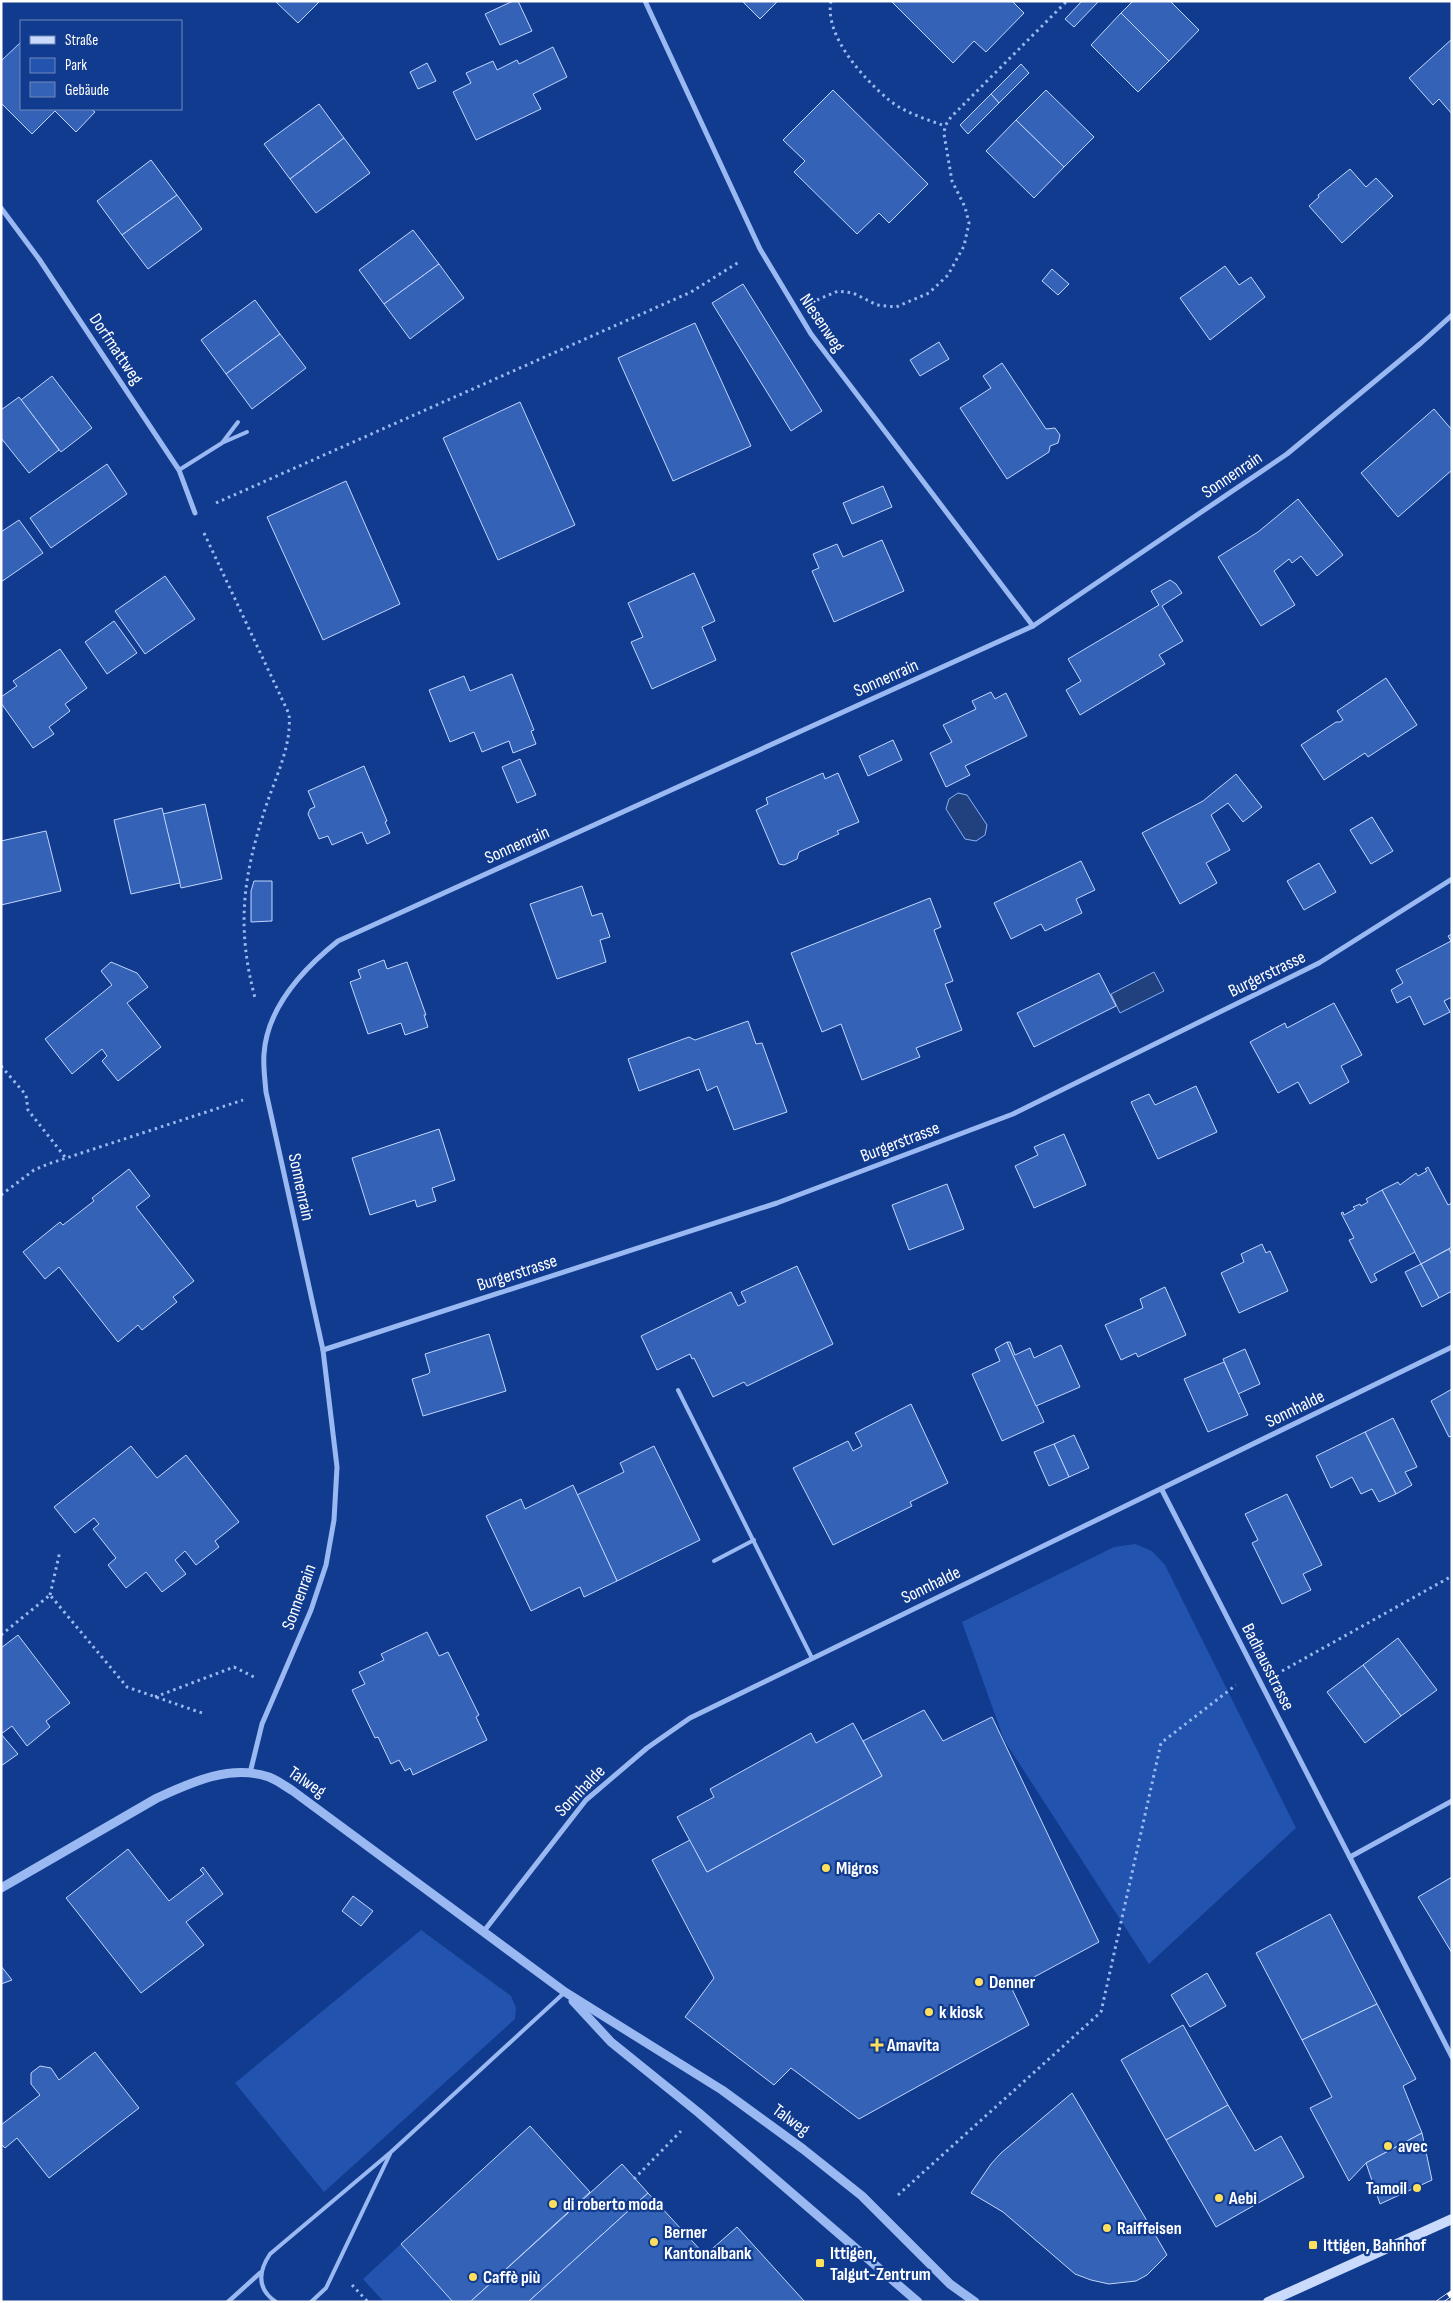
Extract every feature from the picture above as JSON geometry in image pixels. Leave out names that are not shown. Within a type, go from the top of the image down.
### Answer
[{"type":"main road","points":[[1268,2302],[1452,2219]]},
{"type":"street","name":"Niesenweg","points":[[644,1],[760,250],[796,310],[811,334],[1033,626]]},
{"type":"street","name":"Dorfmattweg","points":[[1,208],[39,259],[179,470],[195,512]]},
{"type":"street","name":"Sonnenrain","points":[[250,1773],[262,1724],[311,1610],[326,1565],[334,1520],[337,1467],[323,1350],[266,1092],[263,1055],[272,1020],[298,978],[317,958],[338,941],[1033,626],[1287,454],[1452,315]]},
{"type":"street","name":"Burgerstrasse","points":[[323,1350],[777,1203],[1013,1114],[1319,963],[1452,879]]},
{"type":"street","name":"Sonnhalde","points":[[484,1931],[563,1827],[586,1800],[612,1776],[690,1718],[1162,1490],[1452,1346]]},
{"type":"street","name":"Badhausstrasse","points":[[1162,1490],[1452,2057]]},
{"type":"street","name":"Talweg","points":[[1,1888],[157,1798],[182,1786],[224,1773],[250,1773],[270,1777],[293,1791],[565,1992],[722,2090],[803,2149],[862,2196],[950,2284],[975,2302]]},
{"type":"street","points":[[1350,1858],[1452,1800]]},
{"type":"street","name":"Talweg","points":[[565,1992],[611,2042],[699,2113],[918,2302]]},
{"type":"street","points":[[228,2302],[260,2273]]},
{"type":"lane","points":[[222,443],[238,422]]},
{"type":"lane","points":[[179,470],[222,443],[247,432]]},
{"type":"lane","points":[[678,1390],[812,1658]]},
{"type":"lane","points":[[714,1561],[754,1540]]},
{"type":"lane","points":[[276,2302],[266,2294],[260,2273],[270,2254],[391,2152],[565,1992]]},
{"type":"lane","points":[[311,2302],[326,2288],[391,2152]]},
{"type":"path","points":[[830,1],[831,26],[848,56],[890,100],[918,116],[945,126]]},
{"type":"path","points":[[796,310],[838,291],[853,293],[877,305],[896,307],[929,293],[948,276],[964,246],[969,223],[965,207],[952,181],[944,134],[945,126],[951,117],[1067,1]]},
{"type":"path","points":[[266,1040],[246,960],[244,901],[252,854],[289,737],[289,714],[195,512],[691,292],[760,250]]},
{"type":"path","points":[[1,1066],[26,1095],[28,1110],[65,1157]]},
{"type":"path","points":[[1,1195],[34,1170],[65,1157],[266,1092]]},
{"type":"path","points":[[1,1635],[50,1595],[60,1551]]},
{"type":"path","points":[[1261,1683],[1452,1576]]},
{"type":"path","points":[[50,1595],[127,1688],[205,1714]]},
{"type":"path","points":[[155,1697],[234,1668],[276,1690]]},
{"type":"path","points":[[894,2198],[1101,2012],[1161,1743],[1254,1670]]},
{"type":"path","points":[[634,2179],[683,2129]]},
{"type":"green space","points":[[1135,1544],[1152,1551],[1165,1565],[1296,1828],[1149,1964],[1004,1740],[962,1622],[1114,1547]]},
{"type":"green space","points":[[421,1930],[511,1996],[516,2008],[515,2019],[324,2192],[235,2083]]},
{"type":"green space","points":[[401,2244],[453,2302],[384,2302],[363,2279]]},
{"type":"shaded area","points":[[958,793],[967,795],[987,825],[985,835],[976,841],[965,839],[946,809],[949,799]]},
{"type":"shaded area","points":[[1154,972],[1164,991],[1120,1013],[1111,994]]},
{"type":"building","points":[[275,1],[320,1],[298,23]]},
{"type":"building","points":[[513,1],[518,1],[532,31],[500,45],[485,14]]},
{"type":"building","points":[[742,1],[778,1],[760,19]]},
{"type":"building","points":[[891,1],[1012,1],[1024,13],[986,52],[974,41],[953,63]]},
{"type":"building","points":[[1082,1],[1099,1],[1074,27],[1065,19]]},
{"type":"building","points":[[1133,1],[1170,1],[1199,30],[1169,61],[1121,13]]},
{"type":"building","points":[[1121,13],[1169,61],[1138,92],[1091,45]]},
{"type":"building","points":[[1452,39],[1452,114],[1439,99],[1433,105],[1409,78]]},
{"type":"building","points":[[20,43],[20,110],[92,110],[95,112],[76,132],[55,111],[32,134],[1,103],[1,61]]},
{"type":"building","points":[[553,47],[567,77],[533,94],[541,109],[476,140],[453,92],[471,83],[466,73],[493,61],[497,70],[517,60],[519,64]]},
{"type":"building","points":[[427,63],[436,81],[418,89],[410,72]]},
{"type":"building","points":[[1021,64],[1029,73],[999,103],[991,94]]},
{"type":"building","points":[[833,90],[928,184],[889,223],[879,213],[857,234],[794,172],[805,161],[783,140]]},
{"type":"building","points":[[1046,90],[1094,137],[1064,167],[1016,120]]},
{"type":"building","points":[[991,94],[999,103],[968,134],[960,125]]},
{"type":"building","points":[[319,104],[344,138],[290,179],[264,144]]},
{"type":"building","points":[[1016,120],[1064,167],[1034,198],[986,151]]},
{"type":"building","points":[[344,138],[370,173],[316,213],[290,179]]},
{"type":"building","points":[[151,160],[177,195],[122,235],[97,201]]},
{"type":"building","points":[[1350,169],[1366,187],[1376,178],[1393,196],[1342,243],[1309,206],[1319,197],[1318,195]]},
{"type":"building","points":[[177,195],[202,229],[148,269],[122,235]]},
{"type":"building","points":[[413,230],[439,264],[384,304],[359,270]]},
{"type":"building","points":[[439,264],[464,298],[410,339],[384,304]]},
{"type":"building","points":[[1225,266],[1239,285],[1251,277],[1265,297],[1210,340],[1180,298]]},
{"type":"building","points":[[1052,269],[1069,284],[1058,295],[1042,281]]},
{"type":"building","points":[[743,284],[822,411],[791,431],[712,303]]},
{"type":"building","points":[[255,300],[280,334],[226,374],[201,340]]},
{"type":"building","points":[[695,323],[751,446],[673,481],[618,358]]},
{"type":"building","points":[[280,334],[306,368],[252,409],[226,374]]},
{"type":"building","points":[[939,342],[949,359],[920,376],[910,360]]},
{"type":"building","points":[[1002,363],[1046,429],[1055,428],[1060,435],[1058,443],[1050,446],[1049,452],[1007,479],[960,408],[991,388],[983,376]]},
{"type":"building","points":[[52,376],[92,428],[61,452],[21,400]]},
{"type":"building","points":[[19,397],[59,450],[29,473],[1,438],[1,410]]},
{"type":"building","points":[[520,402],[575,525],[498,560],[443,438]]},
{"type":"building","points":[[1434,409],[1452,430],[1452,470],[1398,517],[1361,473]]},
{"type":"building","points":[[107,464],[127,494],[51,548],[30,518]]},
{"type":"building","points":[[346,481],[400,604],[323,640],[267,517]]},
{"type":"building","points":[[883,486],[892,507],[852,524],[843,503]]},
{"type":"building","points":[[1298,499],[1343,555],[1317,576],[1301,556],[1292,563],[1289,559],[1274,571],[1295,605],[1261,626],[1218,557],[1258,532]]},
{"type":"building","points":[[19,520],[43,553],[1,582],[1,532]]},
{"type":"building","points":[[882,540],[904,591],[834,622],[812,571],[819,568],[813,554],[837,544],[843,557]]},
{"type":"building","points":[[694,573],[715,621],[702,627],[716,660],[652,689],[631,642],[643,637],[628,603]]},
{"type":"building","points":[[165,576],[195,619],[145,654],[115,611]]},
{"type":"building","points":[[1170,580],[1176,584],[1182,593],[1162,606],[1183,641],[1159,655],[1165,664],[1080,715],[1066,690],[1081,681],[1068,659],[1159,605],[1151,591]]},
{"type":"building","points":[[114,621],[137,653],[107,674],[85,642]]},
{"type":"building","points":[[60,649],[87,688],[65,704],[70,711],[49,727],[54,734],[33,748],[1,703],[1,697],[17,686],[13,681]]},
{"type":"building","points":[[512,674],[534,730],[531,731],[536,744],[513,753],[509,741],[482,752],[474,732],[450,742],[429,690],[464,676],[470,691]]},
{"type":"building","points":[[1386,678],[1417,725],[1368,757],[1365,753],[1324,780],[1301,745],[1336,722],[1343,720],[1337,711]]},
{"type":"building","points":[[991,692],[995,699],[1006,693],[1027,736],[965,766],[970,775],[946,787],[930,753],[952,742],[943,725],[976,709],[972,701]]},
{"type":"building","points":[[893,740],[902,760],[868,776],[859,756]]},
{"type":"building","points":[[520,759],[536,795],[517,803],[502,767]]},
{"type":"building","points":[[364,766],[387,821],[385,822],[390,833],[367,844],[362,832],[332,845],[328,836],[319,839],[308,814],[310,809],[315,807],[308,791]]},
{"type":"building","points":[[823,773],[825,779],[838,773],[859,822],[837,831],[839,834],[799,852],[797,859],[784,865],[779,864],[756,810],[768,804],[766,798]]},
{"type":"building","points":[[1236,774],[1262,807],[1243,822],[1228,803],[1211,815],[1230,850],[1206,863],[1217,883],[1180,904],[1142,833],[1203,801]]},
{"type":"building","points":[[205,804],[222,879],[181,888],[163,814]]},
{"type":"building","points":[[162,808],[180,883],[131,894],[114,820]]},
{"type":"building","points":[[1372,817],[1393,851],[1371,864],[1350,830]]},
{"type":"building","points":[[46,831],[61,891],[1,905],[1,841]]},
{"type":"building","points":[[1081,861],[1095,890],[1076,899],[1082,913],[1045,931],[1041,924],[1011,939],[994,903]]},
{"type":"building","points":[[1319,863],[1336,892],[1304,910],[1287,881]]},
{"type":"building","points":[[254,881],[272,881],[272,921],[251,922],[251,891]]},
{"type":"building","points":[[582,886],[592,916],[602,913],[610,937],[600,940],[606,962],[557,979],[530,904]]},
{"type":"building","points":[[930,898],[941,927],[934,930],[953,981],[945,984],[962,1030],[916,1048],[920,1057],[862,1080],[841,1024],[822,1032],[791,953]]},
{"type":"building","points":[[1452,934],[1452,997],[1444,1001],[1450,1012],[1424,1025],[1410,996],[1397,1003],[1391,990],[1403,983],[1396,970],[1451,941],[1448,936]]},
{"type":"building","points":[[384,960],[387,969],[407,962],[426,1015],[424,1015],[428,1027],[405,1035],[401,1023],[368,1034],[350,982],[361,978],[358,970]]},
{"type":"building","points":[[111,962],[137,973],[148,987],[127,1003],[161,1047],[118,1081],[102,1061],[107,1056],[102,1049],[72,1074],[45,1039],[112,985],[101,971]]},
{"type":"building","points":[[1099,973],[1116,1006],[1034,1047],[1017,1013]]},
{"type":"building","points":[[1334,1003],[1362,1055],[1341,1066],[1349,1082],[1310,1104],[1298,1082],[1278,1093],[1250,1042],[1285,1023],[1287,1028]]},
{"type":"building","points":[[748,1021],[756,1044],[762,1043],[787,1112],[734,1130],[717,1086],[707,1091],[699,1069],[639,1091],[628,1059],[689,1037],[695,1040]]},
{"type":"building","points":[[1196,1086],[1217,1132],[1158,1159],[1131,1102],[1149,1094],[1155,1105]]},
{"type":"building","points":[[439,1129],[455,1180],[432,1188],[436,1201],[417,1207],[415,1200],[370,1215],[352,1158]]},
{"type":"building","points":[[1064,1134],[1086,1185],[1034,1208],[1015,1166],[1038,1155],[1034,1147]]},
{"type":"building","points":[[1428,1167],[1448,1205],[1452,1203],[1452,1247],[1421,1264],[1382,1190],[1398,1182],[1400,1185],[1416,1173],[1418,1176],[1427,1171],[1425,1169]]},
{"type":"building","points":[[129,1169],[150,1196],[136,1207],[194,1281],[173,1297],[177,1302],[142,1330],[138,1325],[118,1342],[59,1267],[45,1279],[23,1252],[60,1222],[63,1225],[94,1201],[92,1198]]},
{"type":"building","points":[[947,1184],[964,1229],[909,1250],[892,1205]]},
{"type":"building","points":[[1382,1190],[1415,1252],[1374,1274],[1377,1280],[1371,1283],[1349,1240],[1354,1238],[1341,1213],[1343,1212],[1344,1215],[1355,1209],[1353,1207],[1360,1204],[1361,1206],[1368,1202],[1366,1199]]},
{"type":"building","points":[[1262,1244],[1266,1253],[1270,1251],[1288,1291],[1239,1313],[1221,1273],[1244,1262],[1241,1254]]},
{"type":"building","points":[[1449,1249],[1452,1255],[1452,1291],[1439,1298],[1421,1264]]},
{"type":"building","points":[[1421,1264],[1439,1298],[1422,1307],[1405,1272]]},
{"type":"building","points":[[797,1266],[833,1344],[747,1386],[744,1382],[713,1397],[694,1358],[692,1359],[690,1354],[657,1370],[641,1336],[731,1292],[738,1306],[746,1302],[741,1292]]},
{"type":"building","points":[[1165,1287],[1186,1335],[1138,1357],[1136,1353],[1121,1360],[1105,1325],[1143,1308],[1140,1299]]},
{"type":"building","points":[[489,1334],[506,1391],[423,1416],[412,1379],[430,1372],[425,1354]]},
{"type":"building","points":[[1007,1342],[1044,1422],[1002,1441],[972,1374],[1000,1361],[995,1349]]},
{"type":"building","points":[[1007,1342],[1010,1342],[1015,1355],[1030,1348],[1034,1358],[1061,1345],[1080,1387],[1036,1406]]},
{"type":"building","points":[[1245,1349],[1260,1384],[1238,1394],[1223,1359]]},
{"type":"building","points":[[1224,1362],[1248,1415],[1208,1432],[1184,1379]]},
{"type":"building","points":[[1452,1389],[1452,1436],[1449,1437],[1431,1401]]},
{"type":"building","points":[[911,1404],[948,1483],[910,1502],[912,1506],[833,1545],[793,1468],[848,1441],[853,1451],[862,1446],[855,1433]]},
{"type":"building","points":[[1393,1418],[1417,1467],[1405,1472],[1412,1485],[1396,1494],[1365,1432]]},
{"type":"building","points":[[1365,1432],[1396,1494],[1379,1502],[1372,1489],[1361,1494],[1352,1477],[1331,1488],[1316,1456]]},
{"type":"building","points":[[1074,1435],[1089,1468],[1069,1477],[1054,1444]]},
{"type":"building","points":[[1054,1444],[1069,1477],[1049,1486],[1034,1452]]},
{"type":"building","points":[[131,1446],[157,1478],[186,1455],[239,1522],[215,1541],[219,1547],[196,1565],[185,1551],[175,1560],[186,1574],[162,1592],[146,1572],[126,1588],[108,1565],[116,1558],[93,1529],[99,1524],[94,1518],[75,1533],[54,1507]]},
{"type":"building","points":[[654,1446],[700,1540],[617,1581],[577,1495],[624,1472],[620,1463]]},
{"type":"building","points":[[573,1485],[617,1581],[584,1597],[580,1587],[531,1611],[486,1516],[521,1499],[525,1509]]},
{"type":"building","points":[[1287,1494],[1322,1565],[1303,1574],[1311,1590],[1282,1604],[1252,1543],[1258,1540],[1245,1514]]},
{"type":"building","points":[[427,1632],[439,1656],[448,1652],[479,1715],[476,1717],[487,1740],[413,1775],[410,1768],[405,1771],[399,1760],[391,1764],[378,1737],[375,1738],[352,1690],[365,1684],[359,1672],[384,1660],[381,1654]]},
{"type":"building","points":[[18,1635],[70,1703],[46,1721],[50,1727],[27,1746],[12,1726],[1,1734],[1,1648]]},
{"type":"building","points":[[1398,1638],[1437,1690],[1401,1716],[1363,1665]]},
{"type":"building","points":[[1363,1665],[1401,1716],[1365,1743],[1327,1692]]},
{"type":"building","points":[[924,1710],[943,1741],[992,1717],[1099,1942],[1012,1989],[1029,2025],[859,2119],[791,2068],[774,2085],[685,2017],[714,1978],[652,1860],[690,1840],[707,1872],[882,1776],[863,1741]]},
{"type":"building","points":[[853,1723],[882,1776],[707,1872],[677,1817],[714,1797],[710,1789],[811,1733],[816,1743]]},
{"type":"building","points":[[1,1734],[18,1754],[1,1766]]},
{"type":"building","points":[[128,1849],[169,1901],[204,1874],[200,1870],[203,1867],[223,1894],[186,1922],[204,1945],[141,1993],[66,1898]]},
{"type":"building","points":[[1452,1877],[1452,1953],[1418,1897]]},
{"type":"building","points":[[353,1896],[373,1911],[361,1926],[342,1911]]},
{"type":"building","points":[[1330,1914],[1377,2004],[1302,2040],[1256,1953]]},
{"type":"building","points":[[1,1966],[12,1980],[1,1984]]},
{"type":"building","points":[[1207,1973],[1226,2006],[1190,2027],[1171,1995]]},
{"type":"building","points":[[1377,2004],[1416,2079],[1403,2086],[1422,2133],[1366,2163],[1349,2181],[1310,2108],[1332,2097],[1302,2040]]},
{"type":"building","points":[[1183,2025],[1228,2105],[1166,2140],[1121,2060]]},
{"type":"building","points":[[95,2052],[139,2108],[49,2178],[17,2138],[5,2148],[1,2144],[1,2125],[40,2095],[31,2084],[31,2073],[40,2066],[51,2068],[59,2080]]},
{"type":"building","points":[[1072,2093],[1167,2255],[1147,2275],[1136,2281],[1109,2284],[1075,2274],[1003,2212],[971,2193],[1001,2153]]},
{"type":"building","points":[[1228,2105],[1255,2151],[1281,2136],[1304,2177],[1216,2227],[1166,2140]]},
{"type":"building","points":[[530,2126],[590,2192],[470,2302],[453,2302],[401,2244]]},
{"type":"building","points":[[1422,2133],[1432,2180],[1380,2204],[1366,2163]]},
{"type":"building","points":[[622,2164],[648,2193],[528,2302],[470,2302]]},
{"type":"building","points":[[648,2193],[705,2255],[737,2227],[805,2302],[528,2302]]},
{"type":"railway","points":[[1439,2302],[1452,2293]]},
{"type":"place","name":"Migros","points":[[826,1868]]},
{"type":"place","name":"Denner","points":[[979,1982]]},
{"type":"place","name":"k kiosk","points":[[929,2012]]},
{"type":"place","name":"Amavita","points":[[877,2045]]},
{"type":"place","name":"avec","points":[[1388,2146]]},
{"type":"place","name":"Tamoil","points":[[1417,2188]]},
{"type":"place","name":"Aebi","points":[[1219,2198]]},
{"type":"place","name":"di roberto moda","points":[[553,2204]]},
{"type":"place","name":"Raiffeisen","points":[[1107,2228]]},
{"type":"place","name":"Berner Kantonalbank","points":[[654,2242]]},
{"type":"place","name":"Ittigen, Bahnhof","points":[[1313,2245]]},
{"type":"place","name":"Ittigen, Talgut-Zentrum","points":[[820,2263]]},
{"type":"place","name":"Caffè più","points":[[473,2277]]}]
